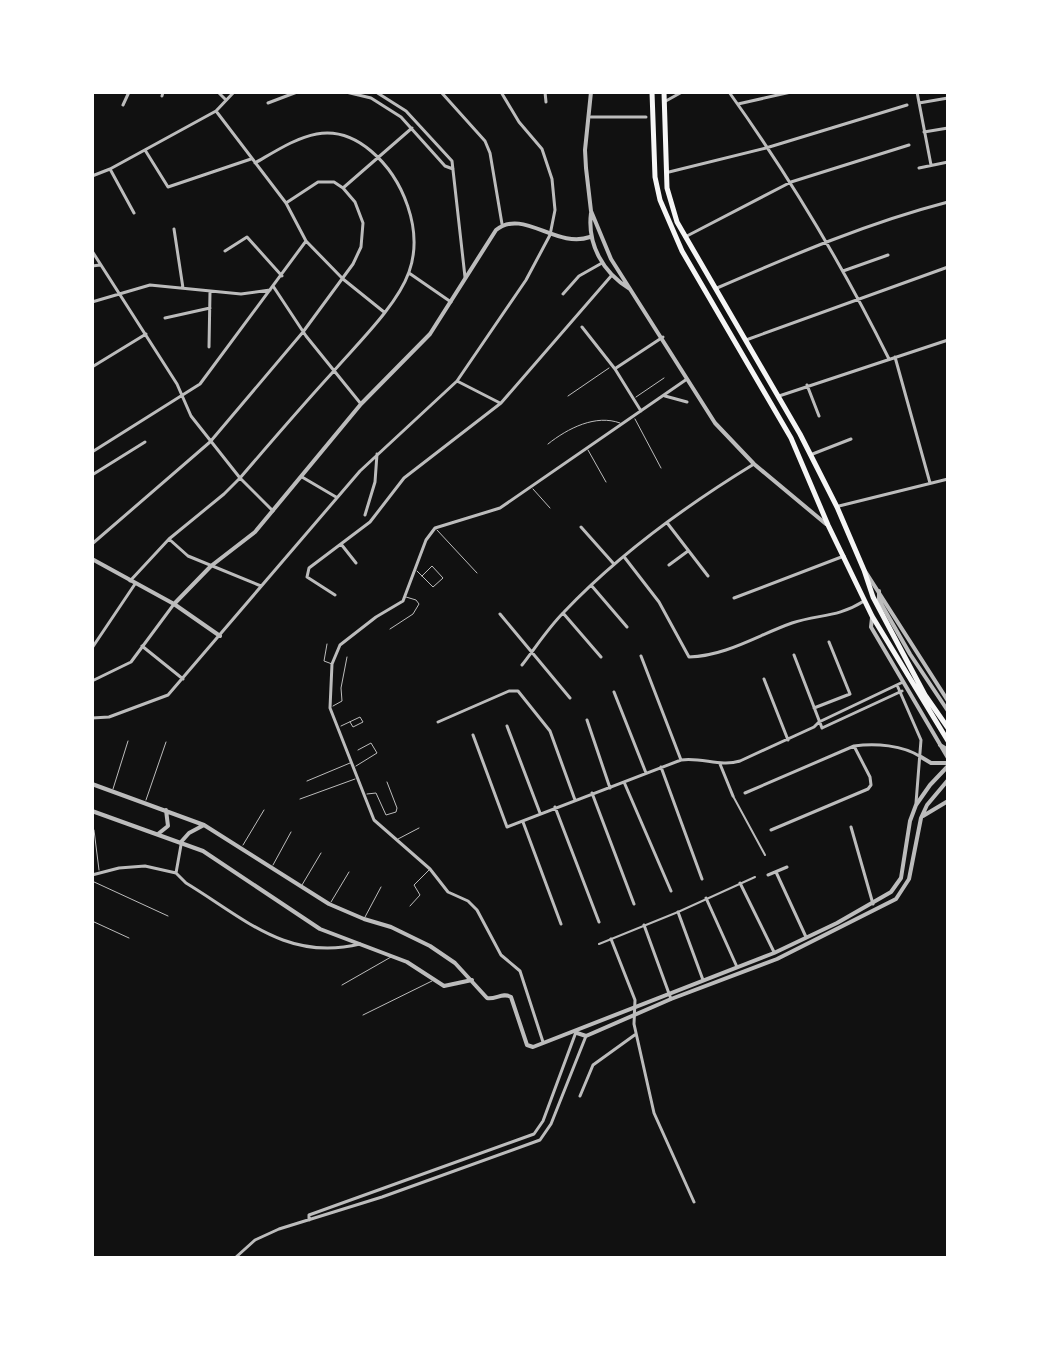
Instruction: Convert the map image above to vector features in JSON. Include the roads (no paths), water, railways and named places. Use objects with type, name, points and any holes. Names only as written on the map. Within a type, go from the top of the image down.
[{"type":"main road","points":[[652,92],[655,177],[672,229],[708,299],[791,438],[872,616],[948,741]]},
{"type":"main road","points":[[664,92],[665,173],[669,198],[685,237],[779,396],[837,507],[873,597],[925,695],[948,728]]},
{"type":"street","points":[[123,105],[129,92]]},
{"type":"street","points":[[218,92],[226,100]]},
{"type":"street","points":[[92,176],[216,111],[234,92]]},
{"type":"street","points":[[268,103],[297,92]]},
{"type":"street","points":[[346,92],[376,100],[401,117],[445,166],[453,169]]},
{"type":"street","points":[[376,92],[406,111],[452,161],[465,278]]},
{"type":"street","points":[[441,92],[485,141],[490,153],[502,224]]},
{"type":"street","points":[[93,718],[109,717],[168,695],[336,497],[377,454],[457,381],[526,280],[550,235],[555,210],[552,179],[547,160],[535,139],[519,122],[501,92]]},
{"type":"street","points":[[545,92],[546,102]]},
{"type":"street","points":[[591,92],[585,158],[591,211],[590,237],[602,263],[633,291]]},
{"type":"street","points":[[664,103],[682,92]]},
{"type":"street","points":[[729,92],[791,182],[860,299],[889,359]]},
{"type":"street","points":[[738,104],[791,92]]},
{"type":"street","points":[[917,92],[931,165]]},
{"type":"street","points":[[919,103],[948,98]]},
{"type":"street","points":[[665,173],[766,148],[907,105]]},
{"type":"street","points":[[216,111],[286,203],[306,241],[343,279],[384,312]]},
{"type":"street","points":[[591,117],[646,117]]},
{"type":"street","points":[[343,188],[412,128]]},
{"type":"street","points":[[924,132],[948,128]]},
{"type":"street","points":[[93,645],[133,583],[169,539],[240,478],[384,312],[409,273],[414,238],[405,199],[379,158],[354,138],[332,132],[321,133],[292,142],[255,163]]},
{"type":"street","points":[[685,237],[791,182],[909,145]]},
{"type":"street","points":[[145,150],[168,187],[251,159]]},
{"type":"street","points":[[919,168],[948,162]]},
{"type":"street","points":[[110,169],[134,213]]},
{"type":"street","points":[[92,544],[210,442],[303,332],[357,256],[364,234],[360,212],[343,188],[334,182],[318,182],[286,203]]},
{"type":"street","points":[[717,288],[824,241],[948,202]]},
{"type":"street","points":[[591,211],[611,259],[715,423],[754,464],[828,525]]},
{"type":"street","points":[[92,681],[131,662],[174,604],[211,566],[247,541],[361,404],[430,334],[490,237],[502,224],[518,222],[570,240],[590,237]]},
{"type":"street","points":[[174,229],[183,288]]},
{"type":"street","points":[[225,251],[247,237],[282,276]]},
{"type":"street","points":[[92,452],[200,384],[306,241]]},
{"type":"street","points":[[92,251],[177,384],[191,416],[240,478],[273,511]]},
{"type":"street","points":[[843,271],[888,255]]},
{"type":"street","points":[[563,294],[579,276],[602,263]]},
{"type":"street","points":[[92,266],[100,265]]},
{"type":"street","points":[[746,340],[948,267]]},
{"type":"street","points":[[409,273],[451,302]]},
{"type":"street","points":[[335,595],[310,579],[307,574],[309,568],[370,522],[404,478],[501,403],[612,275]]},
{"type":"street","points":[[92,302],[150,285],[241,294],[271,288]]},
{"type":"street","points":[[271,288],[361,404]]},
{"type":"street","points":[[209,347],[210,292]]},
{"type":"street","points":[[165,318],[210,308]]},
{"type":"street","points":[[582,327],[641,411]]},
{"type":"street","points":[[92,367],[146,334]]},
{"type":"street","points":[[613,368],[663,337]]},
{"type":"street","points":[[779,396],[948,340]]},
{"type":"street","points":[[895,357],[930,483]]},
{"type":"street","points":[[543,1044],[520,971],[501,955],[473,906],[453,896],[430,869],[374,820],[330,708],[332,664],[340,645],[376,617],[399,605],[406,596],[429,535],[435,528],[495,511],[588,450],[687,379]]},
{"type":"street","points":[[457,381],[501,403]]},
{"type":"street","points":[[807,385],[819,416]]},
{"type":"street","points":[[665,396],[687,402]]},
{"type":"street","points":[[810,455],[851,439]]},
{"type":"street","points":[[92,475],[145,442]]},
{"type":"street","points":[[365,515],[375,482],[377,454]]},
{"type":"street","points":[[522,665],[563,613],[614,565],[700,497],[754,464]]},
{"type":"street","points":[[300,476],[336,497]]},
{"type":"street","points":[[837,507],[948,479]]},
{"type":"street","points":[[668,524],[708,576]]},
{"type":"street","points":[[581,527],[614,565]]},
{"type":"street","points":[[169,539],[188,556],[261,587]]},
{"type":"street","points":[[341,544],[356,563]]},
{"type":"street","points":[[669,565],[688,551]]},
{"type":"street","points":[[734,598],[844,556]]},
{"type":"street","points":[[624,557],[659,602],[689,657],[705,656],[740,645],[794,622],[848,611],[864,601]]},
{"type":"street","points":[[92,559],[174,604],[220,636]]},
{"type":"street","points":[[864,570],[948,701]]},
{"type":"street","points":[[591,585],[627,627]]},
{"type":"street","points":[[879,589],[879,600],[948,711]]},
{"type":"street","points":[[563,613],[601,657]]},
{"type":"street","points":[[500,614],[570,698]]},
{"type":"street","points":[[872,616],[871,627],[900,683],[920,735],[916,805]]},
{"type":"street","points":[[814,708],[850,694],[829,642]]},
{"type":"street","points":[[142,646],[183,679]]},
{"type":"street","points":[[794,655],[822,728]]},
{"type":"street","points":[[641,656],[681,760]]},
{"type":"street","points":[[764,679],[788,740]]},
{"type":"street","points":[[473,735],[507,827],[681,760],[690,758],[720,764],[740,761],[900,683]]},
{"type":"street","points":[[814,727],[822,728],[903,690]]},
{"type":"street","points":[[903,690],[948,762]]},
{"type":"street","points":[[438,722],[509,691],[518,691],[550,731],[575,800]]},
{"type":"street","points":[[614,692],[646,773]]},
{"type":"street","points":[[587,720],[610,788]]},
{"type":"street","points":[[507,726],[540,813]]},
{"type":"street","points":[[935,740],[948,750]]},
{"type":"street","points":[[745,793],[854,746],[893,748],[912,752],[931,763],[948,762]]},
{"type":"street","points":[[771,830],[868,789],[870,777],[854,746]]},
{"type":"street","points":[[235,1258],[255,1240],[279,1229],[448,1174],[540,1140],[551,1124],[586,1036],[670,996],[774,953],[891,892],[901,878],[910,821],[916,805],[948,762]]},
{"type":"street","points":[[720,764],[733,796],[765,855]]},
{"type":"street","points":[[661,767],[702,879]]},
{"type":"street","points":[[670,996],[777,959],[896,899],[909,879],[921,818],[927,805],[948,780]]},
{"type":"street","points":[[624,782],[671,891]]},
{"type":"street","points":[[92,784],[204,825],[329,904],[391,927],[430,946],[472,980],[487,998],[509,995],[527,1045],[543,1044],[635,1012]]},
{"type":"street","points":[[592,793],[634,904]]},
{"type":"street","points":[[921,818],[948,801]]},
{"type":"street","points":[[555,807],[599,922]]},
{"type":"street","points":[[158,834],[168,826],[166,810]]},
{"type":"street","points":[[92,811],[203,851],[320,929],[393,956],[448,987],[472,980]]},
{"type":"street","points":[[522,821],[561,924]]},
{"type":"street","points":[[176,873],[181,842],[189,833],[204,825]]},
{"type":"street","points":[[851,827],[873,904]]},
{"type":"street","points":[[92,875],[138,866],[176,873],[186,883],[281,941],[317,950],[360,944]]},
{"type":"street","points":[[768,875],[787,867]]},
{"type":"street","points":[[776,872],[806,937]]},
{"type":"street","points":[[599,944],[755,877]]},
{"type":"street","points":[[740,883],[774,953]]},
{"type":"street","points":[[706,898],[737,967]]},
{"type":"street","points":[[678,912],[704,981]]},
{"type":"street","points":[[644,925],[670,996]]},
{"type":"street","points":[[611,939],[635,1000],[636,1034],[654,1113],[694,1202]]},
{"type":"street","points":[[576,1032],[586,1036]]},
{"type":"street","points":[[310,1220],[309,1215],[538,1131],[576,1032]]},
{"type":"street","points":[[580,1096],[593,1065],[636,1034]]},
{"type":"street","points":[[445,1167],[448,1174]]},
{"type":"lane","points":[[568,396],[613,368]]},
{"type":"lane","points":[[634,399],[664,378]]},
{"type":"lane","points":[[634,417],[661,468]]},
{"type":"lane","points":[[548,444],[565,430],[606,418],[623,424]]},
{"type":"lane","points":[[588,450],[606,482]]},
{"type":"lane","points":[[531,487],[550,508]]},
{"type":"lane","points":[[435,528],[477,573]]},
{"type":"lane","points":[[415,569],[422,576],[433,587],[443,578],[432,566],[422,576]]},
{"type":"lane","points":[[390,629],[413,614],[419,604],[406,596]]},
{"type":"lane","points":[[327,644],[324,661],[332,664]]},
{"type":"lane","points":[[330,708],[342,701],[341,688],[347,657]]},
{"type":"lane","points":[[339,727],[350,722]]},
{"type":"lane","points":[[112,791],[128,741]]},
{"type":"lane","points":[[145,803],[166,742]]},
{"type":"lane","points":[[307,781],[377,753],[371,743],[358,750]]},
{"type":"lane","points":[[300,799],[358,778]]},
{"type":"lane","points":[[364,795],[376,793],[386,815],[396,812],[387,782]]},
{"type":"lane","points":[[241,847],[264,810]]},
{"type":"lane","points":[[396,840],[419,828]]},
{"type":"lane","points":[[94,830],[99,873]]},
{"type":"lane","points":[[272,867],[291,832]]},
{"type":"lane","points":[[301,887],[321,853]]},
{"type":"lane","points":[[410,906],[420,895],[414,885],[430,869]]},
{"type":"lane","points":[[329,904],[349,872]]},
{"type":"lane","points":[[92,881],[168,916]]},
{"type":"lane","points":[[364,919],[381,887]]},
{"type":"lane","points":[[92,921],[129,938]]},
{"type":"lane","points":[[342,985],[393,956]]},
{"type":"lane","points":[[363,1015],[434,980]]}]
